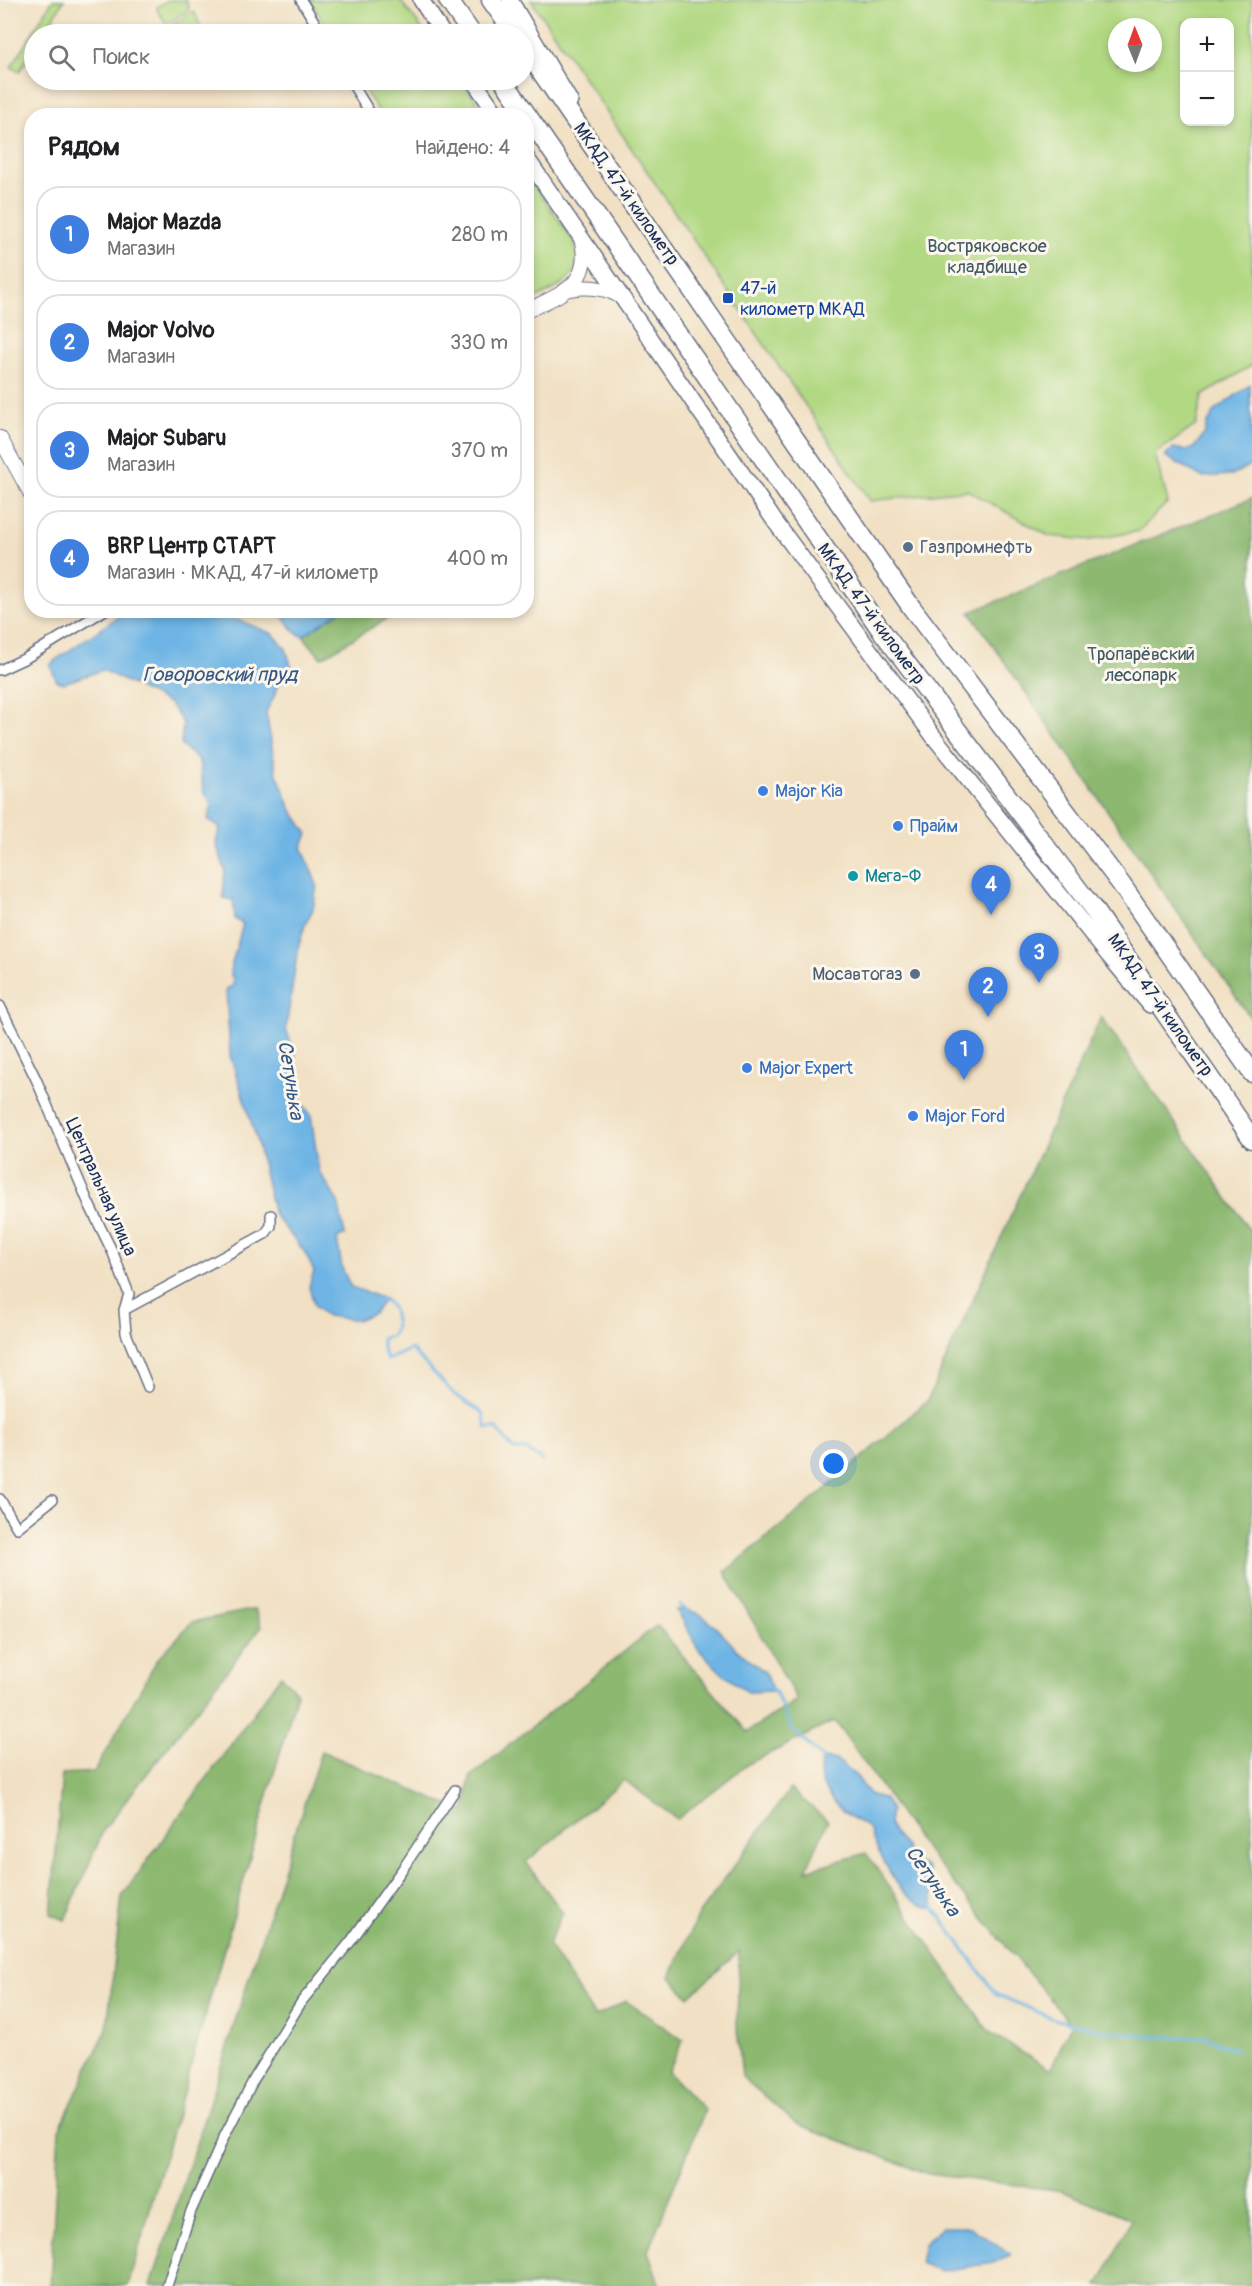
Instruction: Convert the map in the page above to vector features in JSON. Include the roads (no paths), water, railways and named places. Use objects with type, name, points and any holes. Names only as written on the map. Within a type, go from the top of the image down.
[{"type":"highway","points":[[448,0],[465,24]]},
{"type":"highway","points":[[491,0],[508,24]]},
{"type":"highway","name":"МКАД, 47-й километр","points":[[534,61],[912,608],[1121,884],[1252,1073]]},
{"type":"highway","name":"МКАД, 47-й километр","points":[[510,90],[522,108]]},
{"type":"highway","name":"МКАД, 47-й километр","points":[[534,125],[881,630],[1091,906],[1252,1139]]},
{"type":"main road","points":[[421,0],[437,24]]},
{"type":"main road","points":[[510,0],[525,24]]},
{"type":"main road","points":[[534,39],[602,159]]},
{"type":"main road","points":[[480,90],[492,108]]},
{"type":"main road","points":[[534,168],[776,523],[946,755],[1109,956],[1196,1058]]},
{"type":"street","points":[[302,0],[316,24]]},
{"type":"street","points":[[356,90],[367,108]]},
{"type":"street","points":[[534,307],[569,289],[579,280],[585,257],[581,236]]},
{"type":"street","points":[[569,289],[582,287],[606,290],[625,300]]},
{"type":"street","points":[[0,438],[24,482]]},
{"type":"street","points":[[0,670],[26,658],[92,618]]},
{"type":"street","name":"Центральная улица","points":[[0,1006],[36,1079],[129,1294],[124,1310],[126,1333],[148,1386]]},
{"type":"street","points":[[124,1310],[265,1234],[271,1226],[271,1215]]},
{"type":"street","points":[[0,1499],[17,1528],[52,1500]]},
{"type":"street","points":[[167,2286],[191,2211],[254,2079],[302,2001],[351,1941],[455,1790]]},
{"type":"water","points":[[1250,385],[1252,465],[1232,475],[1202,477],[1165,456],[1174,448],[1193,449],[1205,433],[1207,424],[1217,409]]},
{"type":"water","name":"Говоровский пруд","points":[[116,618],[233,618],[273,634],[286,649],[292,669],[286,679],[277,686],[266,712],[276,771],[291,809],[308,834],[302,847],[317,885],[313,909],[298,948],[286,1029],[295,1054],[295,1086],[299,1099],[311,1115],[319,1171],[338,1202],[345,1235],[337,1239],[342,1268],[351,1287],[385,1299],[374,1313],[357,1320],[327,1316],[315,1307],[309,1287],[314,1271],[304,1251],[274,1215],[256,1137],[230,1055],[226,989],[233,986],[230,971],[243,924],[235,919],[233,900],[223,898],[225,870],[216,843],[220,827],[208,820],[212,803],[204,794],[199,761],[181,745],[183,723],[170,704],[103,670],[64,683],[57,681],[50,666]]},
{"type":"water","points":[[284,618],[330,618],[303,636],[297,634]]},
{"type":"water","points":[[685,1609],[700,1614],[718,1629],[737,1650],[765,1672],[773,1691],[748,1692],[724,1675],[699,1650],[677,1610]]},
{"type":"water","points":[[823,1758],[837,1760],[857,1777],[869,1794],[885,1799],[891,1810],[889,1825],[907,1848],[911,1862],[928,1869],[934,1908],[912,1900],[903,1891],[889,1870],[870,1830],[836,1805],[822,1783],[820,1775]]},
{"type":"water","points":[[942,2227],[970,2227],[1011,2255],[993,2263],[940,2271],[920,2263],[924,2244]]},
{"type":"waterway","name":"Сетунька","points":[[382,1298],[393,1309],[396,1327],[391,1336],[382,1338],[382,1348],[387,1360],[411,1349],[455,1395],[483,1413],[486,1428],[496,1428],[514,1450],[526,1450],[543,1461]]},
{"type":"waterway","name":"Сетунька","points":[[680,1605],[687,1610]]},
{"type":"waterway","name":"Сетунька","points":[[770,1688],[776,1693],[791,1728],[824,1760]]},
{"type":"waterway","name":"Сетунька","points":[[932,1905],[996,1994],[1054,2019],[1106,2031],[1161,2037],[1205,2037],[1236,2050]]},
{"type":"place","name":"47-й километр МКАД","points":[[728,298]]},
{"type":"place","name":"Газпромнефть","points":[[908,547]]},
{"type":"place","name":"Major Kia","points":[[763,791]]},
{"type":"place","name":"Прайм","points":[[898,826]]},
{"type":"place","name":"Мега-Ф","points":[[853,876]]},
{"type":"place","name":"BRP Центр СТАРТ","points":[[991,915]]},
{"type":"place","name":"Мосавтогаз","points":[[915,974]]},
{"type":"place","name":"Major Subaru","points":[[1039,983]]},
{"type":"place","name":"Major Volvo","points":[[988,1017]]},
{"type":"place","name":"Major Expert","points":[[747,1068]]},
{"type":"place","name":"Major Mazda","points":[[964,1080]]},
{"type":"place","name":"Major Ford","points":[[913,1116]]},
{"type":"park label","name":"Востряковское кладбище","points":[[987,256]]},
{"type":"park label","name":"Тропарёвский лесопарк","points":[[1141,664]]}]
